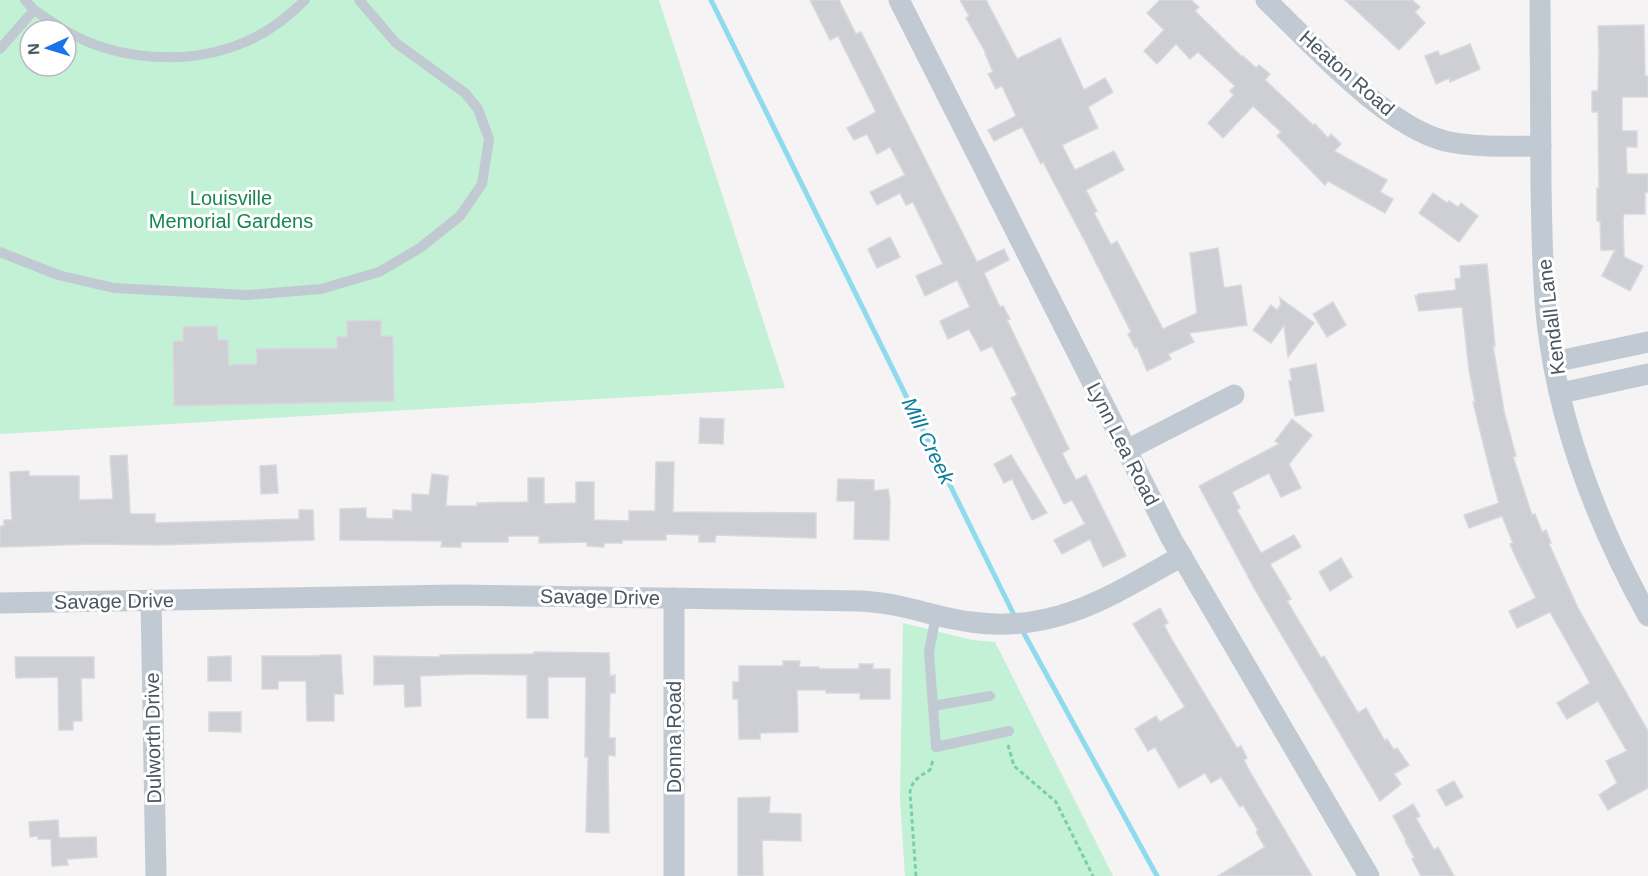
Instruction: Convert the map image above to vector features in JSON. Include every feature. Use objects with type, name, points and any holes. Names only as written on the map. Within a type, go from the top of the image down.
[{"type":"street","name":"Lynn Lea Road","points":[[899,0],[1126,450],[1182,556],[1369,876]]},
{"type":"street","name":"Heaton Road","points":[[1266,0],[1361,90],[1408,126],[1447,141],[1480,146],[1541,146]]},
{"type":"street","name":"Kendall Lane","points":[[1540,0],[1545,301],[1554,362],[1566,420],[1588,492],[1605,533],[1648,616]]},
{"type":"street","points":[[1554,362],[1648,342]]},
{"type":"street","points":[[1561,393],[1648,374]]},
{"type":"street","points":[[1126,450],[1234,395]]},
{"type":"street","name":"Savage Drive","points":[[0,603],[455,595],[674,598],[892,604],[971,622],[1038,623],[1069,614],[1102,600],[1182,556]]},
{"type":"street","name":"Donna Road","points":[[674,598],[674,876]]},
{"type":"street","name":"Dulworth Drive","points":[[151,600],[156,876]]},
{"type":"lane","points":[[25,0],[46,18]]},
{"type":"lane","points":[[78,37],[105,49],[136,55],[168,57],[209,53],[245,42],[289,16],[305,0]]},
{"type":"lane","points":[[0,252],[58,275],[114,288],[247,295],[321,289],[379,272],[420,248],[460,216],[482,184],[489,139],[478,109],[465,93],[396,43],[359,0]]},
{"type":"lane","points":[[0,49],[34,10]]},
{"type":"lane","points":[[936,615],[929,652],[936,747],[1007,732]]},
{"type":"lane","points":[[933,706],[990,696]]},
{"type":"path","points":[[1007,732],[1014,766],[1056,802],[1093,876]]},
{"type":"path","points":[[916,876],[909,792],[917,778],[930,771],[936,747]]},
{"type":"green space","name":"Louisville Memorial Gardens","points":[[0,0],[659,0],[785,388],[0,434]]},
{"type":"green space","points":[[903,623],[972,640],[995,642],[1113,876],[905,876],[900,800]]},
{"type":"building","points":[[810,0],[839,0],[856,34],[861,32],[977,262],[1004,249],[1009,260],[984,273],[1000,307],[1003,306],[1010,319],[1007,320],[1069,449],[1062,453],[1076,480],[1086,475],[1126,556],[1103,567],[1090,539],[1062,554],[1054,540],[1085,524],[1072,500],[1064,504],[1011,398],[1017,395],[992,346],[981,351],[969,329],[948,339],[940,321],[970,307],[957,280],[925,296],[916,276],[943,264],[913,202],[906,205],[900,193],[877,205],[870,192],[905,175],[890,147],[877,154],[867,134],[854,140],[847,128],[876,112],[838,36],[830,40]]},
{"type":"building","points":[[960,0],[986,0],[1017,59],[1060,38],[1084,90],[1105,78],[1113,92],[1088,107],[1098,128],[1062,145],[1075,170],[1114,151],[1124,170],[1086,190],[1097,211],[1094,213],[1111,245],[1117,241],[1163,329],[1197,313],[1190,253],[1218,248],[1224,288],[1241,285],[1247,325],[1189,333],[1194,342],[1168,354],[1171,359],[1147,371],[1137,347],[1135,348],[1128,334],[1131,332],[1088,247],[1022,127],[994,141],[988,130],[1016,116],[1003,88],[1001,86],[996,89],[988,74],[993,72],[986,53],[966,18],[969,16]]},
{"type":"building","points":[[1160,0],[1191,0],[1199,7],[1195,11],[1242,57],[1256,68],[1259,65],[1270,74],[1265,80],[1328,138],[1331,134],[1341,144],[1334,151],[1387,180],[1380,192],[1393,199],[1385,213],[1328,181],[1325,185],[1277,136],[1281,132],[1253,106],[1223,138],[1208,123],[1234,95],[1230,91],[1235,86],[1198,52],[1190,59],[1176,44],[1157,64],[1144,51],[1164,30],[1147,13]]},
{"type":"building","points":[[1345,0],[1412,0],[1420,7],[1415,12],[1425,23],[1399,50]]},
{"type":"building","points":[[1644,25],[1645,76],[1648,76],[1648,97],[1622,97],[1622,131],[1637,131],[1637,147],[1626,147],[1627,174],[1648,174],[1645,214],[1624,214],[1624,257],[1643,266],[1630,291],[1602,276],[1615,250],[1601,250],[1600,221],[1597,221],[1598,112],[1592,112],[1592,91],[1598,91],[1598,26]]},
{"type":"building","points":[[1470,44],[1480,69],[1450,82],[1449,78],[1436,84],[1425,56],[1438,51],[1440,56]]},
{"type":"building","points":[[1433,193],[1447,203],[1449,201],[1458,207],[1461,203],[1478,216],[1459,242],[1419,213]]},
{"type":"building","points":[[890,237],[900,257],[877,268],[868,249]]},
{"type":"building","points":[[1487,264],[1495,346],[1493,346],[1504,411],[1516,456],[1513,457],[1532,515],[1535,514],[1542,532],[1546,530],[1551,543],[1549,544],[1578,608],[1648,731],[1648,788],[1608,810],[1599,795],[1617,783],[1606,761],[1627,751],[1598,701],[1567,719],[1557,703],[1590,683],[1550,612],[1517,628],[1509,611],[1536,598],[1510,544],[1513,543],[1502,516],[1469,528],[1464,515],[1499,503],[1473,402],[1475,402],[1462,307],[1419,311],[1415,296],[1456,290],[1455,279],[1461,278],[1460,266]]},
{"type":"building","points":[[1280,298],[1314,323],[1288,357],[1284,325],[1271,343],[1253,330],[1271,305],[1277,310],[1281,304]]},
{"type":"building","points":[[1333,302],[1346,325],[1327,337],[1313,314]]},
{"type":"building","points":[[381,320],[381,336],[393,336],[394,401],[174,406],[173,341],[183,341],[183,327],[217,326],[218,340],[228,340],[229,365],[257,364],[256,349],[337,348],[337,337],[347,337],[347,321]]},
{"type":"building","points":[[1316,364],[1324,411],[1295,416],[1289,381],[1292,381],[1290,369]]},
{"type":"building","points":[[700,418],[724,419],[723,444],[699,443]]},
{"type":"building","points":[[1292,419],[1312,435],[1289,464],[1301,488],[1281,497],[1269,473],[1232,492],[1240,508],[1237,510],[1261,553],[1294,535],[1301,547],[1270,564],[1291,599],[1287,601],[1321,658],[1324,656],[1358,713],[1366,708],[1385,741],[1387,739],[1394,750],[1397,748],[1409,765],[1394,774],[1401,784],[1380,801],[1258,595],[1199,486],[1279,444],[1275,441]]},
{"type":"building","points":[[127,455],[130,514],[155,514],[155,523],[299,519],[299,510],[313,510],[314,540],[0,547],[0,526],[4,526],[4,520],[12,520],[10,472],[29,471],[29,476],[79,476],[79,500],[113,499],[110,456]]},
{"type":"building","points":[[1011,455],[1047,513],[1032,520],[1012,479],[1004,483],[994,464]]},
{"type":"building","points":[[656,462],[674,462],[673,512],[816,513],[816,538],[716,535],[715,542],[699,542],[699,535],[666,534],[666,540],[622,540],[622,543],[604,543],[604,547],[587,546],[587,542],[539,543],[539,536],[508,536],[508,542],[461,542],[461,547],[441,547],[442,541],[340,540],[340,509],[366,508],[366,518],[393,519],[393,510],[412,511],[412,494],[429,495],[432,474],[448,476],[446,506],[528,502],[528,478],[544,478],[544,504],[576,503],[576,482],[594,482],[594,520],[629,521],[629,511],[655,511]]},
{"type":"building","points":[[276,465],[278,493],[261,494],[260,466]]},
{"type":"building","points":[[838,479],[874,480],[874,491],[888,489],[889,540],[854,539],[855,501],[837,501]]},
{"type":"building","points":[[1341,558],[1352,577],[1330,591],[1319,572]]},
{"type":"building","points":[[1160,608],[1168,623],[1164,625],[1175,645],[1237,748],[1241,746],[1250,772],[1312,876],[1218,876],[1265,847],[1243,805],[1240,807],[1221,777],[1211,783],[1205,773],[1179,788],[1155,747],[1148,751],[1135,729],[1156,716],[1160,722],[1185,707],[1133,624]]},
{"type":"building","points":[[534,652],[609,653],[610,676],[615,675],[615,693],[610,693],[609,738],[615,738],[615,756],[609,755],[608,758],[609,833],[586,832],[588,757],[585,757],[586,677],[548,677],[548,718],[527,718],[527,675],[420,676],[421,706],[405,707],[404,684],[374,685],[374,656],[440,657],[440,655],[534,654]]},
{"type":"building","points":[[341,655],[343,694],[334,694],[334,721],[307,721],[306,681],[278,681],[278,689],[262,689],[262,656]]},
{"type":"building","points":[[231,656],[231,681],[208,681],[208,657]]},
{"type":"building","points":[[15,657],[94,657],[94,678],[81,678],[82,721],[73,721],[73,730],[59,730],[58,677],[16,678]]},
{"type":"building","points":[[783,661],[800,661],[799,667],[819,667],[819,669],[859,669],[859,664],[873,664],[873,669],[890,669],[890,699],[860,699],[860,693],[797,690],[798,732],[760,733],[760,739],[739,739],[738,699],[733,699],[733,682],[739,682],[739,666],[783,666]]},
{"type":"building","points":[[209,712],[241,712],[241,732],[209,731]]},
{"type":"building","points":[[1454,781],[1463,797],[1446,806],[1437,790]]},
{"type":"building","points":[[770,797],[769,813],[801,814],[801,841],[762,840],[763,876],[738,876],[738,798]]},
{"type":"building","points":[[1413,804],[1420,816],[1416,818],[1434,850],[1438,847],[1454,876],[1421,876],[1412,859],[1415,858],[1393,816]]},
{"type":"building","points":[[58,820],[59,838],[96,837],[97,857],[67,859],[68,865],[52,866],[51,839],[30,837],[29,822]]},
{"type":"waterway","name":"Mill Creek","points":[[711,0],[1015,617]]},
{"type":"waterway","name":"Mill Creek","points":[[1021,628],[1157,876]]}]
